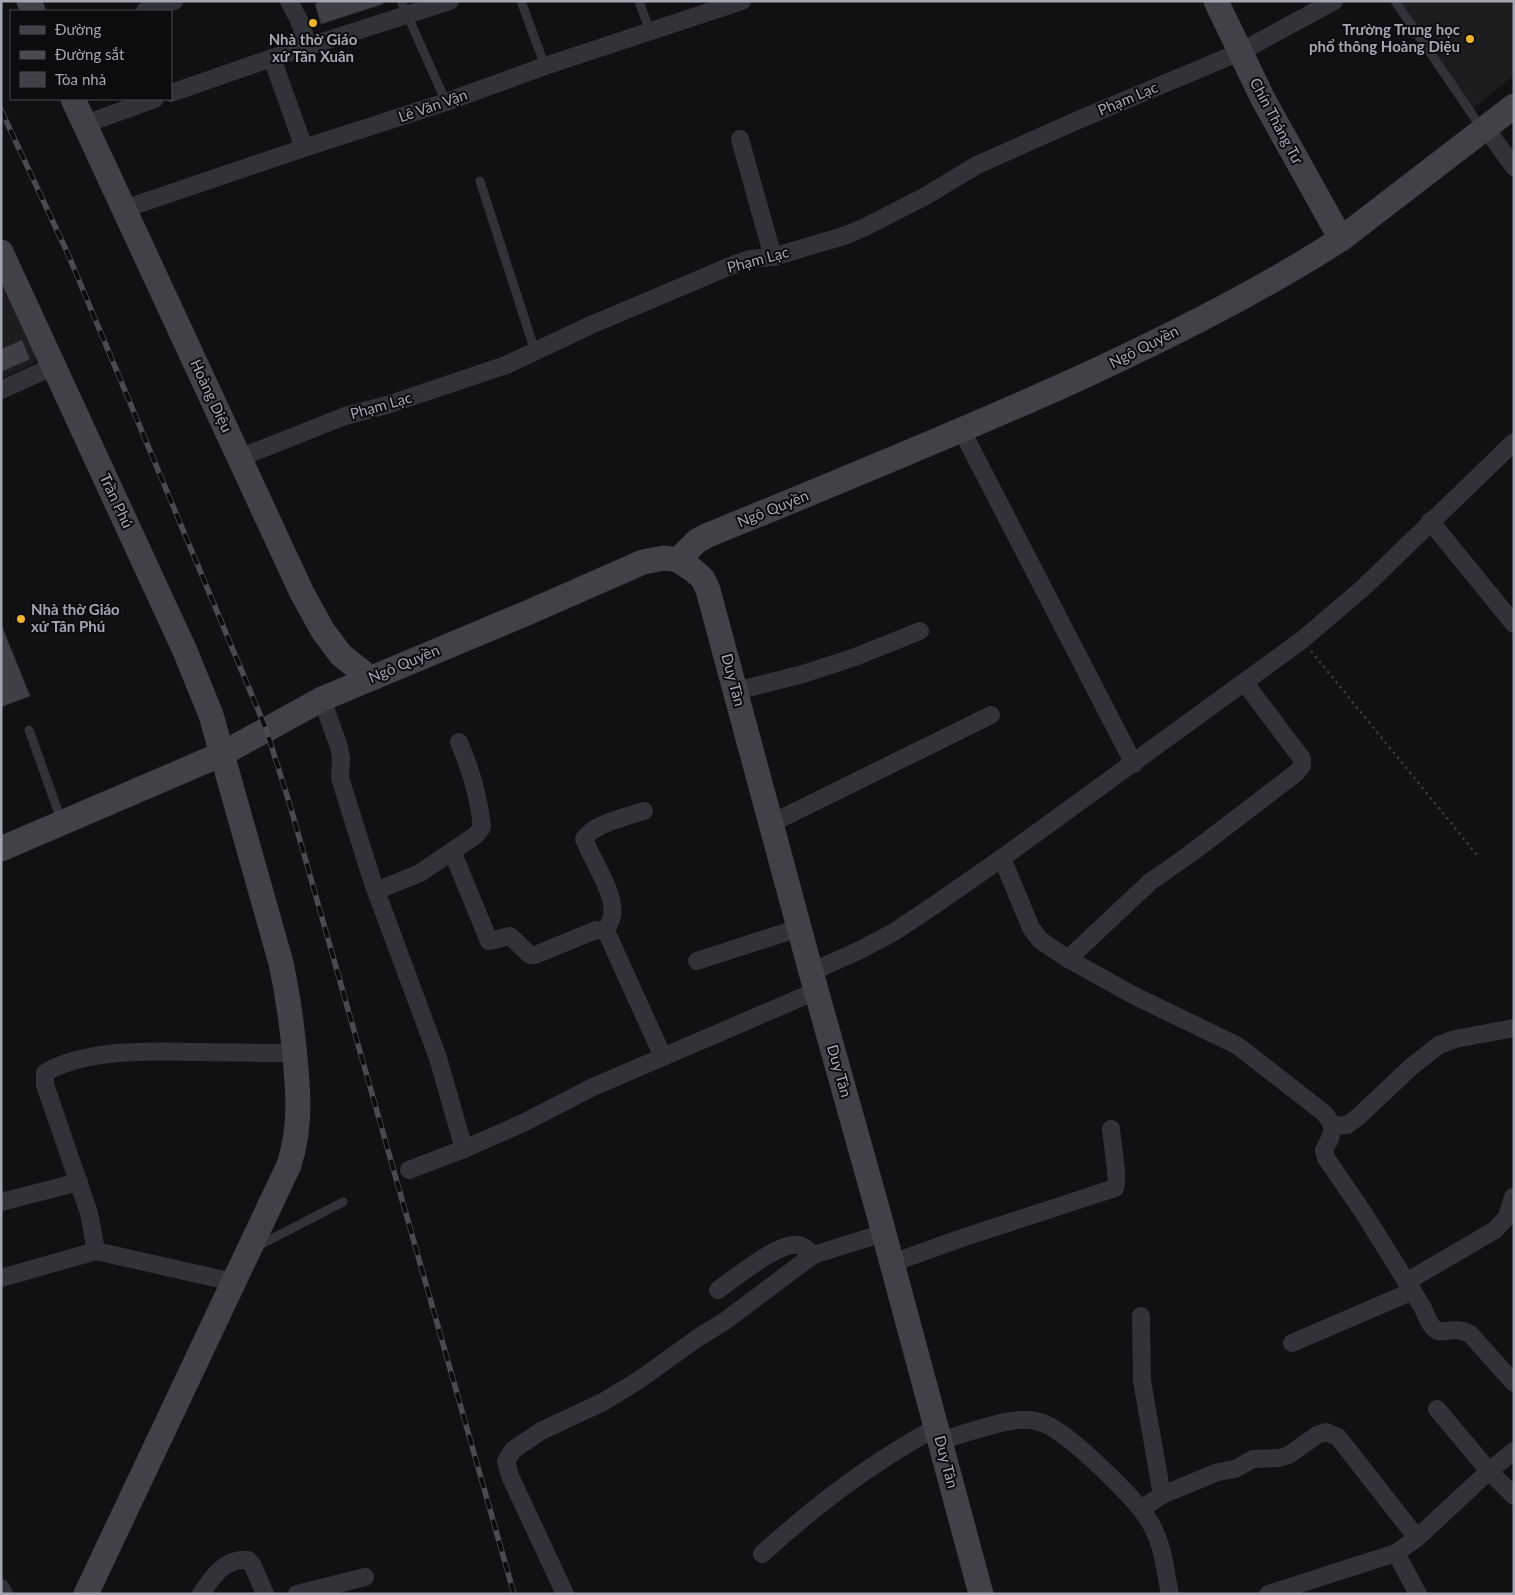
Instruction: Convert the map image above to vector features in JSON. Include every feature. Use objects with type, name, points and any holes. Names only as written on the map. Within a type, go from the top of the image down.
[{"type":"street","points":[[148,10],[174,1]]},
{"type":"street","points":[[289,1],[309,47]]},
{"type":"street","points":[[172,93],[309,47],[404,8],[450,1]]},
{"type":"street","name":"Lê Văn Vận","points":[[124,209],[742,1]]},
{"type":"street","name":"Chín Tháng Tư","points":[[1216,1],[1263,100],[1341,239]]},
{"type":"street","name":"Phạm Lạc","points":[[239,458],[344,416],[486,373],[590,324],[735,264],[750,259],[773,257],[847,235],[924,197],[985,162],[1085,117],[1240,52],[1334,1]]},
{"type":"street","points":[[272,58],[304,148]]},
{"type":"street","name":"Hoàng Diệu","points":[[74,100],[302,593],[323,631],[341,655],[370,678]]},
{"type":"street","points":[[85,124],[152,100]]},
{"type":"street","name":"Ngô Quyền","points":[[1,849],[222,754],[322,699],[370,678],[527,613],[643,562],[664,558],[678,560],[706,536],[962,431],[1128,356],[1222,308],[1341,239],[1514,106]]},
{"type":"street","points":[[1484,128],[1514,167]]},
{"type":"street","points":[[740,139],[773,257]]},
{"type":"street","name":"Trần Phú","points":[[1,252],[185,650],[211,715],[281,963],[289,1000],[298,1101],[296,1133],[289,1164],[86,1594]]},
{"type":"street","points":[[1,390],[54,366]]},
{"type":"street","points":[[962,431],[1134,764]]},
{"type":"street","points":[[409,1170],[523,1124],[593,1087],[737,1024],[814,981],[860,950],[894,932],[1134,764],[1302,640],[1363,588],[1430,521],[1512,448]]},
{"type":"street","points":[[1430,521],[1514,624]]},
{"type":"street","name":"Duy Tân","points":[[678,560],[698,574],[703,579],[708,590],[981,1594]]},
{"type":"street","points":[[736,691],[803,674],[855,657],[920,631]]},
{"type":"street","points":[[1068,959],[1150,882],[1190,854],[1296,773],[1302,766],[1302,759],[1245,683]]},
{"type":"street","points":[[322,699],[339,748],[341,758],[340,778],[376,891],[438,1058],[464,1149]]},
{"type":"street","points":[[772,822],[991,715]]},
{"type":"street","points":[[376,891],[420,873],[476,834],[482,826],[480,806],[469,764],[460,742]]},
{"type":"street","points":[[644,811],[596,828],[588,832],[584,839],[605,881],[610,900],[613,914],[606,931],[663,1057]]},
{"type":"street","points":[[452,851],[489,941],[510,936],[530,955],[535,955],[596,930],[606,931]]},
{"type":"street","points":[[1002,858],[1031,928],[1040,940],[1068,959],[1133,995],[1238,1046],[1324,1113],[1331,1121],[1333,1134],[1324,1150],[1326,1158],[1424,1308],[1433,1329],[1441,1332],[1463,1330],[1470,1334],[1514,1383]]},
{"type":"street","points":[[697,961],[799,928]]},
{"type":"street","points":[[1332,1126],[1347,1125],[1358,1117],[1411,1067],[1439,1045],[1455,1039],[1514,1028]]},
{"type":"street","points":[[96,1251],[89,1213],[45,1085],[45,1073],[54,1067],[126,1051],[294,1053]]},
{"type":"street","points":[[892,1263],[1115,1188],[1117,1179],[1111,1129]]},
{"type":"street","points":[[1,1202],[79,1182]]},
{"type":"street","points":[[1292,1343],[1409,1286],[1495,1230],[1507,1217],[1513,1196]]},
{"type":"street","points":[[565,1594],[510,1476],[506,1461],[508,1456],[541,1432],[602,1402],[639,1380],[699,1337],[725,1321],[813,1255],[884,1233]]},
{"type":"street","points":[[718,1290],[776,1250],[788,1245],[799,1244],[808,1249],[813,1255]]},
{"type":"street","points":[[1,1278],[96,1251],[234,1282]]},
{"type":"street","points":[[1141,1316],[1142,1381],[1162,1495]]},
{"type":"street","points":[[1437,1409],[1489,1471],[1514,1496]]},
{"type":"street","points":[[762,1554],[823,1500],[878,1461],[938,1434],[1020,1419],[1044,1424],[1072,1442],[1098,1465],[1141,1509],[1151,1523],[1161,1545],[1170,1594]]},
{"type":"street","points":[[1141,1509],[1162,1495],[1218,1472],[1235,1468],[1253,1459],[1279,1458],[1288,1455],[1318,1435],[1326,1432],[1338,1437],[1417,1538]]},
{"type":"street","points":[[1268,1594],[1396,1553],[1417,1538],[1489,1471],[1514,1451]]},
{"type":"street","points":[[1396,1553],[1418,1594]]},
{"type":"street","points":[[201,1594],[214,1574],[226,1565],[240,1559],[248,1560],[253,1566],[265,1594]]},
{"type":"street","points":[[297,1594],[365,1577]]},
{"type":"street","points":[[1,1588],[4,1594]]},
{"type":"lane","points":[[521,1],[545,66]]},
{"type":"lane","points":[[639,1],[650,32]]},
{"type":"lane","points":[[1395,1],[1484,128]]},
{"type":"lane","points":[[404,8],[446,102]]},
{"type":"lane","points":[[480,181],[535,351]]},
{"type":"lane","points":[[30,730],[62,824]]},
{"type":"lane","points":[[247,1252],[343,1202]]},
{"type":"path","points":[[1302,640],[1476,855]]},
{"type":"shaded area","name":"Trường Trung học phổ thông Hoàng Diệu","points":[[1401,1],[1514,1],[1514,76],[1472,109]]},
{"type":"shaded area","points":[[1,281],[36,357],[34,363],[1,379]]},
{"type":"building","points":[[324,1],[383,1],[383,4],[321,24],[315,4]]},
{"type":"building","points":[[22,340],[30,359],[1,372],[1,349]]},
{"type":"building","points":[[1,624],[30,696],[1,707]]},
{"type":"railway","points":[[1,110],[68,254],[266,729],[290,805],[514,1594]]},
{"type":"place","name":"Nhà thờ Giáo xứ Tân Xuân","points":[[313,23]]},
{"type":"place","name":"Trường Trung học phổ thông Hoàng Diệu","points":[[1470,39]]},
{"type":"place","name":"Nhà thờ Giáo xứ Tân Phú","points":[[21,619]]}]
